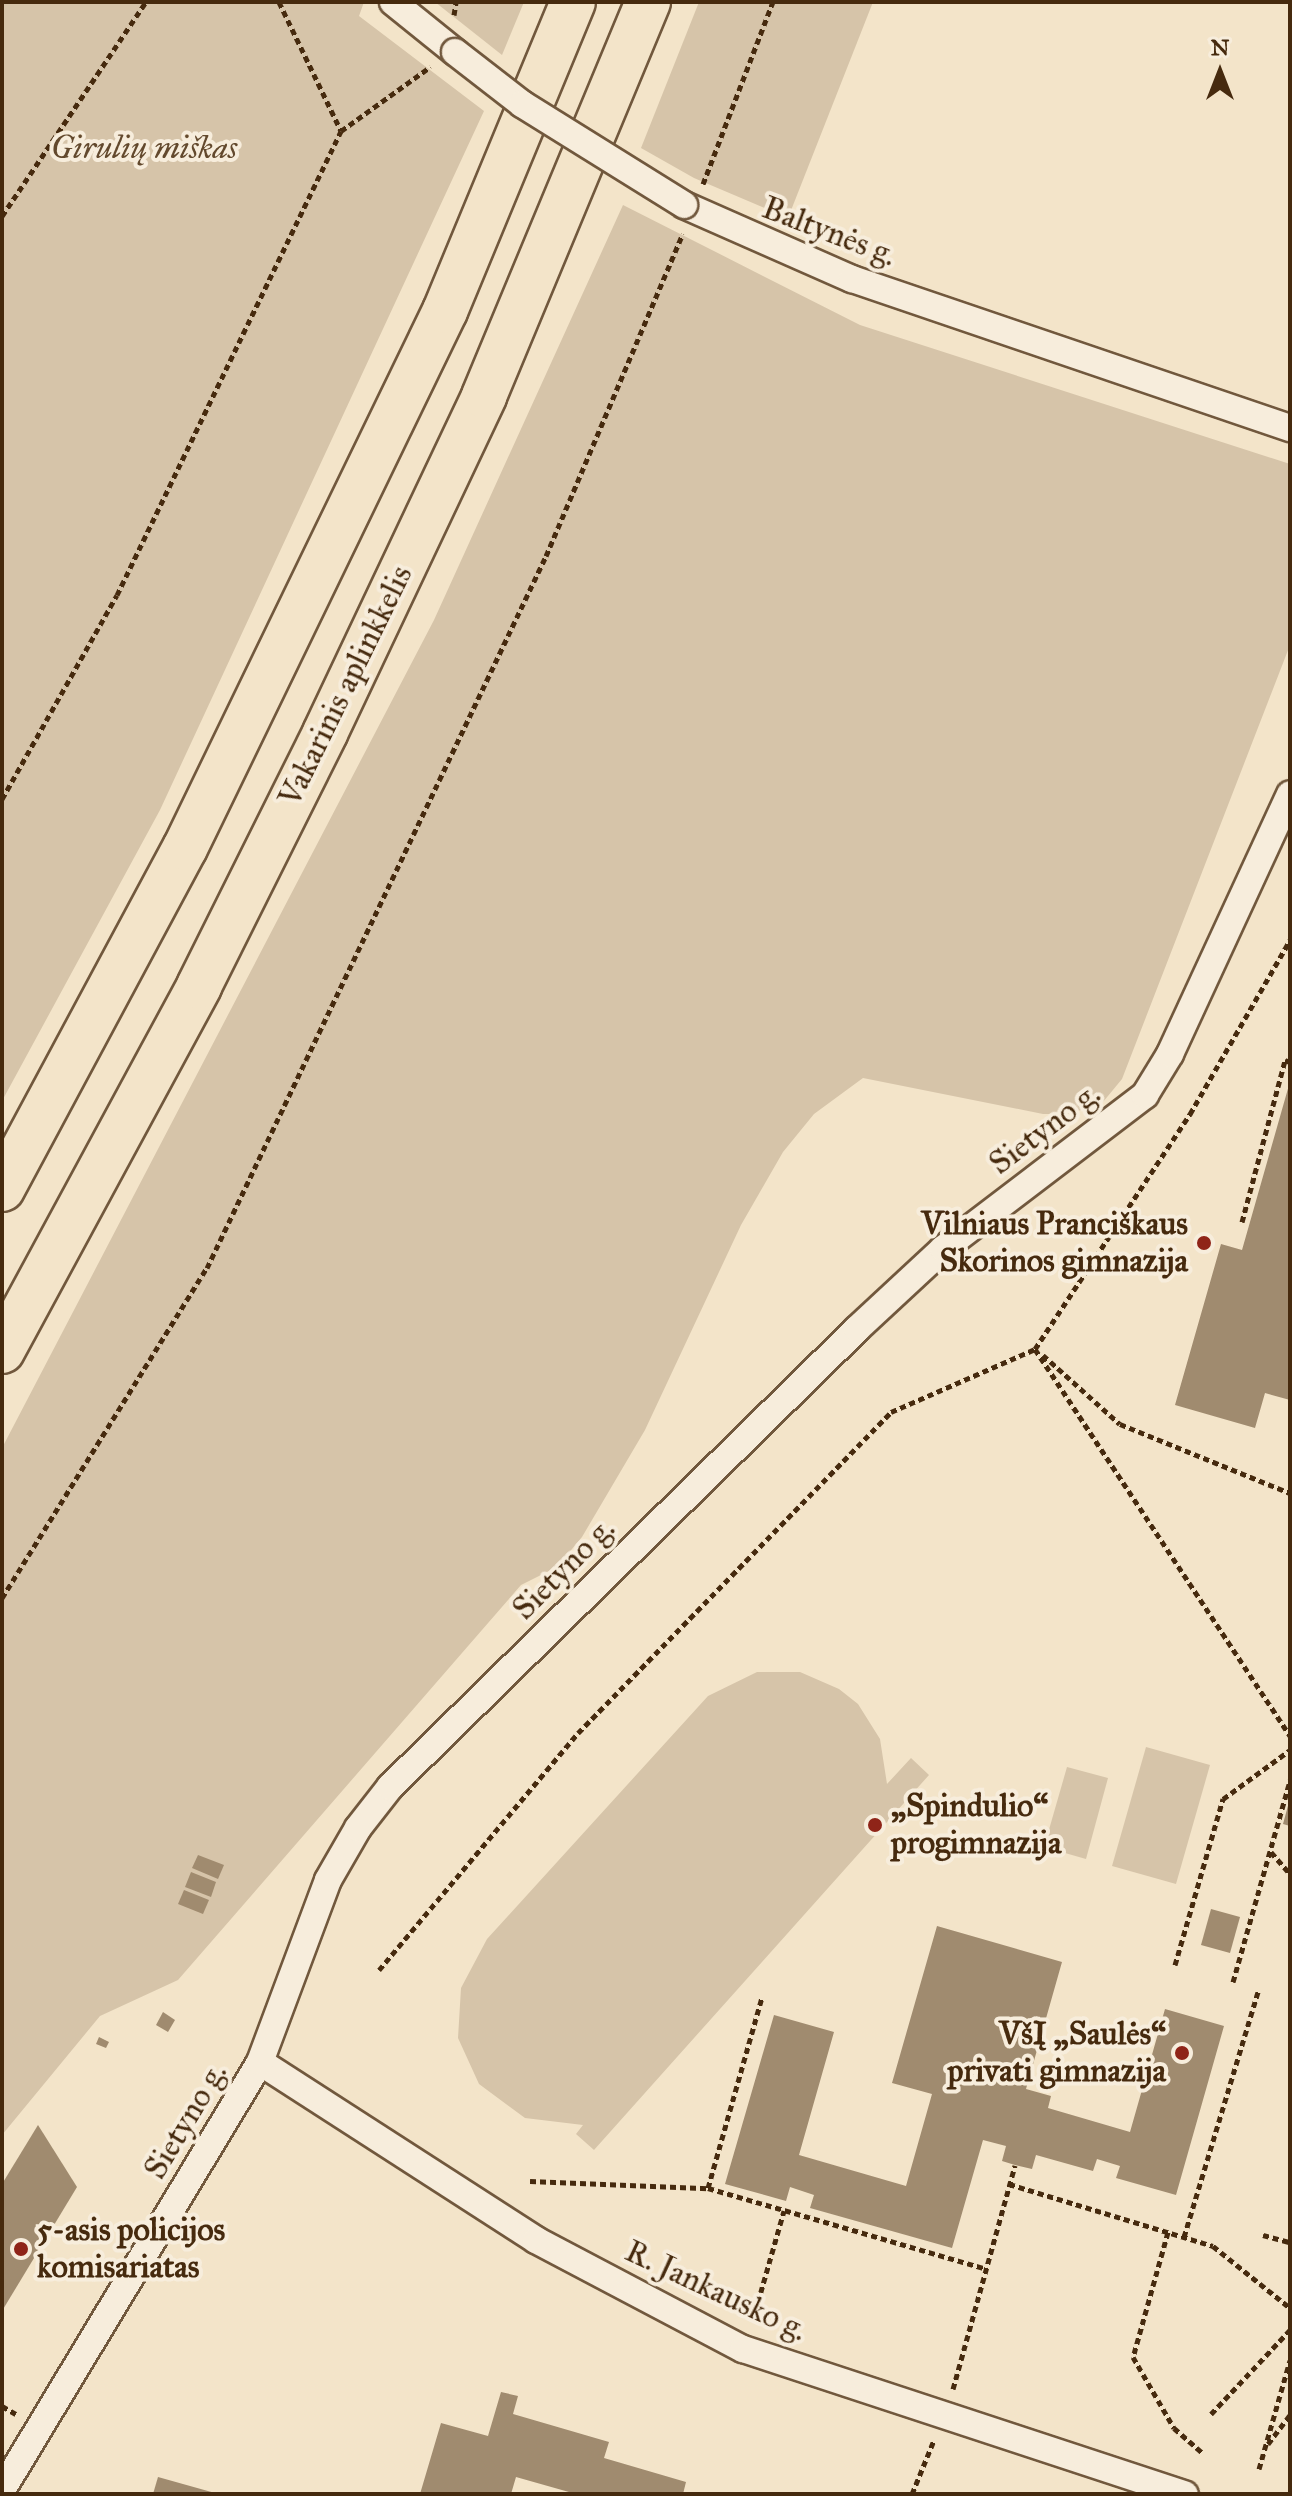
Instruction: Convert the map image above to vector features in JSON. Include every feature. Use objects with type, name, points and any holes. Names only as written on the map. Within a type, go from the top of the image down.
[{"type":"highway","points":[[2,1189],[185,848],[438,325],[573,2]]},
{"type":"highway","name":"Vakarinis aplinkkelis","points":[[2,1351],[199,986],[325,733],[484,396],[648,2]]},
{"type":"street","name":"Baltynės g.","points":[[393,2],[522,104],[689,208],[852,279],[1290,428]]},
{"type":"street","name":"Sietyno g.","points":[[2,2490],[260,2062],[328,1880],[390,1787],[943,1249],[1145,1095],[1177,1040],[1290,794]]},
{"type":"street","name":"R. Jankausko g.","points":[[260,2062],[536,2240],[743,2349],[945,2419],[1185,2494]]},
{"type":"path","points":[[2,216],[146,2]]},
{"type":"path","points":[[279,2],[341,131]]},
{"type":"path","points":[[2,1598],[207,1268],[546,556],[773,2]]},
{"type":"path","points":[[2,799],[117,595],[341,131],[428,71],[451,48]]},
{"type":"path","points":[[379,1970],[578,1733],[891,1412],[1035,1349],[1190,1114],[1290,940]]},
{"type":"path","points":[[1242,1222],[1285,1060],[1290,1062]]},
{"type":"path","points":[[1035,1349],[1120,1424],[1290,1493]]},
{"type":"path","points":[[1035,1349],[1290,1735]]},
{"type":"path","points":[[1175,1965],[1223,1799],[1290,1750]]},
{"type":"path","points":[[1233,1982],[1290,1780]]},
{"type":"path","points":[[1270,1851],[1290,1874]]},
{"type":"path","points":[[1280,1862],[1290,1865]]},
{"type":"path","points":[[1184,2237],[1259,1989]]},
{"type":"path","points":[[708,2188],[762,1997]]},
{"type":"path","points":[[912,2494],[945,2419],[1015,2165]]},
{"type":"path","points":[[530,2181],[708,2188],[986,2269]]},
{"type":"path","points":[[1009,2184],[1213,2246],[1290,2308]]},
{"type":"path","points":[[758,2302],[784,2211]]},
{"type":"path","points":[[1168,2232],[1133,2357],[1174,2428],[1202,2452]]},
{"type":"path","points":[[1263,2235],[1290,2242]]},
{"type":"path","points":[[1211,2414],[1290,2330]]},
{"type":"path","points":[[1259,2469],[1290,2360]]},
{"type":"path","points":[[1265,2448],[1290,2415]]},
{"type":"green space","name":"Girulių miškas","points":[[2,2],[364,2],[359,16],[484,111],[160,810],[2,1101]]},
{"type":"green space","points":[[435,2],[524,2],[502,55]]},
{"type":"green space","points":[[699,2],[873,2],[788,218],[694,178],[641,148]]},
{"type":"green space","points":[[623,205],[860,325],[1290,464],[1290,645],[1122,1079],[1103,1102],[1070,1114],[1043,1114],[863,1078],[814,1114],[783,1152],[741,1225],[645,1430],[582,1537],[557,1567],[521,1585],[178,1980],[100,2016],[2,2135],[2,1448],[434,620]]},
{"type":"green space","points":[[757,1672],[800,1672],[839,1689],[858,1704],[880,1739],[887,1784],[911,1758],[929,1775],[594,2150],[576,2134],[583,2125],[525,2118],[479,2084],[458,2038],[461,1988],[487,1939],[708,1696]]},
{"type":"green space","points":[[1146,1747],[1210,1765],[1176,1884],[1112,1866]]},
{"type":"green space","points":[[1067,1767],[1108,1778],[1086,1859],[1044,1847]]},
{"type":"building","points":[[1289,1085],[1290,1400],[1265,1393],[1255,1428],[1175,1405],[1221,1244],[1242,1250]]},
{"type":"building","points":[[1290,1802],[1290,1826],[1283,1824]]},
{"type":"building","points":[[198,1855],[224,1865],[218,1879],[192,1868]]},
{"type":"building","points":[[191,1872],[216,1882],[211,1897],[185,1887]]},
{"type":"building","points":[[184,1890],[209,1900],[203,1914],[178,1904]]},
{"type":"building","points":[[1211,1909],[1240,1917],[1230,1953],[1201,1945]]},
{"type":"building","points":[[937,1926],[1062,1962],[1026,2089],[1051,2096],[1048,2108],[1130,2132],[1165,2009],[1224,2026],[1176,2195],[1116,2178],[1120,2166],[1097,2159],[1093,2171],[1036,2155],[1032,2169],[1015,2165],[1002,2161],[1006,2146],[983,2140],[952,2248],[810,2208],[814,2195],[790,2187],[786,2201],[725,2184],[774,2015],[834,2032],[799,2155],[906,2186],[932,2094],[892,2083]]},
{"type":"building","points":[[163,2012],[175,2020],[168,2032],[156,2025]]},
{"type":"building","points":[[99,2037],[109,2042],[106,2048],[96,2044]]},
{"type":"building","name":"5-asis policijos komisariatas","points":[[38,2125],[77,2187],[2,2311],[2,2184]]},
{"type":"building","points":[[501,2392],[518,2396],[513,2414],[609,2442],[604,2458],[686,2482],[683,2494],[576,2494],[516,2477],[511,2494],[420,2494],[441,2423],[488,2436]]},
{"type":"building","points":[[158,2477],[215,2493],[215,2494],[153,2494]]},
{"type":"place","name":"Vilniaus Pranciškaus Skorinos gimnazija","points":[[1204,1243]]},
{"type":"place","name":"„Spindulio“ progimnazija","points":[[875,1825]]},
{"type":"place","name":"VšĮ „Saulės“ privati gimnazija","points":[[1182,2053]]},
{"type":"place","name":"5-asis policijos komisariatas","points":[[21,2249]]}]
